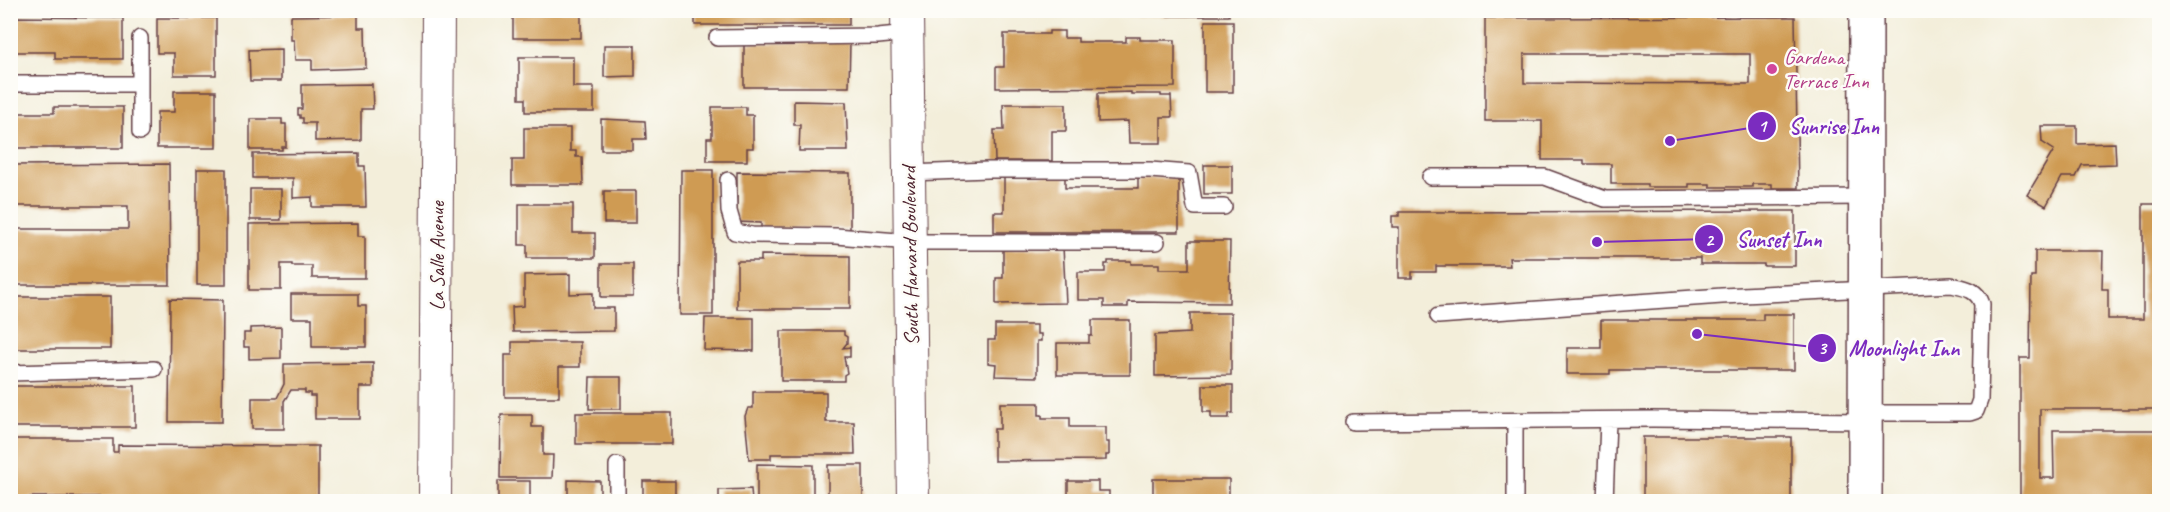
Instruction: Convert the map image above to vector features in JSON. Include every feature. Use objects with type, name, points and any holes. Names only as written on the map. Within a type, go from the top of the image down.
[{"type":"main road","points":[[1866,10],[1866,501]]},
{"type":"street","name":"La Salle Avenue","points":[[435,501],[438,10]]},
{"type":"street","name":"South Harvard Boulevard","points":[[908,22],[913,501]]},
{"type":"lane","points":[[717,38],[878,36],[908,22]]},
{"type":"lane","points":[[140,38],[140,132]]},
{"type":"lane","points":[[10,84],[140,84]]},
{"type":"lane","points":[[909,173],[988,170],[1150,170],[1189,173],[1195,207],[1224,207]]},
{"type":"lane","points":[[1430,177],[1545,177],[1605,199],[1866,197]]},
{"type":"lane","points":[[728,180],[729,211],[735,232],[752,235],[836,236],[910,242],[1157,242]]},
{"type":"lane","points":[[1353,422],[1866,417],[1970,413],[1976,411],[1980,400],[1983,304],[1979,296],[1970,289],[1951,285],[1710,296],[1438,316]]},
{"type":"lane","points":[[10,373],[154,369]]},
{"type":"lane","points":[[1605,501],[1608,420]]},
{"type":"lane","points":[[1515,421],[1515,501]]},
{"type":"lane","points":[[616,465],[617,501]]},
{"type":"building","points":[[524,10],[581,10],[581,38],[513,38],[513,13],[524,13]]},
{"type":"building","points":[[695,10],[849,10],[849,25],[695,25]]},
{"type":"building","points":[[1125,10],[1229,10],[1229,16],[1125,16]]},
{"type":"building","points":[[358,15],[358,28],[365,28],[366,68],[312,70],[312,60],[295,60],[294,40],[291,40],[291,16]]},
{"type":"building","points":[[10,17],[123,18],[123,59],[55,59],[55,52],[10,52]]},
{"type":"building","name":"Gardena Terrace Inn","points":[[1795,17],[1798,188],[1772,188],[1772,184],[1752,184],[1752,187],[1710,187],[1710,184],[1689,184],[1689,187],[1647,187],[1647,184],[1611,184],[1611,164],[1584,164],[1584,160],[1542,160],[1542,121],[1485,121],[1485,18]],"holes":[[[1524,54],[1750,54],[1750,84],[1524,83]]]},
{"type":"building","points":[[157,18],[216,18],[216,75],[174,75],[174,53],[157,53]]},
{"type":"building","points":[[1205,21],[1233,21],[1233,92],[1205,92]]},
{"type":"building","points":[[1049,31],[1064,31],[1064,38],[1078,38],[1078,42],[1126,42],[1126,37],[1140,37],[1140,40],[1175,40],[1175,87],[996,88],[996,67],[1004,67],[1004,34],[1049,34]]},
{"type":"building","points":[[850,42],[849,87],[744,87],[744,43]]},
{"type":"building","points":[[604,45],[635,45],[635,76],[604,77]]},
{"type":"building","points":[[281,49],[281,81],[250,81],[249,50]]},
{"type":"building","points":[[519,57],[573,57],[573,87],[594,87],[594,112],[525,112],[525,99],[519,99]]},
{"type":"building","points":[[372,84],[373,109],[361,109],[361,140],[315,141],[315,123],[303,123],[303,118],[298,115],[298,109],[302,109],[302,85]]},
{"type":"building","points":[[174,91],[216,91],[216,148],[157,148],[157,112],[174,112]]},
{"type":"building","points":[[1131,92],[1131,94],[1171,96],[1172,117],[1161,117],[1161,143],[1129,143],[1128,121],[1098,122],[1098,93]]},
{"type":"building","points":[[794,101],[846,102],[848,151],[799,151],[800,125],[794,125]]},
{"type":"building","points":[[1003,104],[1066,104],[1066,131],[1052,131],[1052,161],[995,161],[994,130],[1004,130]]},
{"type":"building","points":[[54,107],[123,107],[123,148],[10,148],[10,113],[54,113]]},
{"type":"building","points":[[712,107],[746,107],[746,115],[753,115],[753,148],[747,148],[747,161],[707,161],[707,138],[712,138]]},
{"type":"building","points":[[250,119],[282,119],[282,124],[286,124],[286,147],[282,147],[282,150],[250,150]]},
{"type":"building","points":[[601,119],[645,121],[646,139],[633,139],[633,150],[601,150]]},
{"type":"building","points":[[2041,126],[2077,126],[2077,144],[2115,143],[2116,164],[2082,165],[2076,177],[2062,177],[2046,206],[2027,195],[2054,150],[2042,142]]},
{"type":"building","points":[[524,128],[570,128],[570,151],[576,151],[576,157],[582,157],[583,185],[512,185],[512,160],[524,160]]},
{"type":"building","points":[[359,153],[359,166],[365,166],[366,207],[312,207],[312,197],[293,198],[293,178],[253,178],[253,154]]},
{"type":"building","points":[[169,164],[170,285],[10,285],[10,229],[128,229],[128,206],[10,206],[10,165]]},
{"type":"building","points":[[1204,165],[1232,165],[1232,194],[1204,194]]},
{"type":"building","points":[[197,169],[226,169],[226,285],[197,285]]},
{"type":"building","points":[[681,170],[713,170],[713,315],[680,315]]},
{"type":"building","points":[[737,172],[850,173],[850,229],[761,228],[761,223],[737,222]]},
{"type":"building","points":[[1004,175],[1065,175],[1065,188],[1138,188],[1138,178],[1179,178],[1179,232],[994,232],[994,212],[1004,212]]},
{"type":"building","points":[[250,189],[281,189],[281,220],[250,220]]},
{"type":"building","points":[[604,191],[636,191],[636,223],[604,223]]},
{"type":"building","points":[[519,204],[573,204],[573,233],[595,233],[595,258],[527,258],[527,245],[519,245]]},
{"type":"building","points":[[2143,204],[2160,204],[2160,409],[2040,409],[2040,478],[2054,478],[2053,430],[2160,430],[2160,502],[2020,502],[2020,358],[2030,358],[2031,276],[2035,276],[2035,251],[2103,251],[2102,289],[2108,289],[2108,319],[2143,319]]},
{"type":"building","points":[[1795,211],[1795,266],[1700,264],[1700,258],[1509,258],[1510,266],[1436,266],[1436,272],[1412,272],[1412,278],[1399,278],[1399,227],[1392,227],[1392,216],[1399,216],[1399,212]]},
{"type":"building","points":[[358,223],[358,236],[365,236],[365,278],[312,278],[312,266],[281,264],[281,290],[249,290],[249,224]]},
{"type":"building","points":[[1189,241],[1230,241],[1229,303],[1128,302],[1128,307],[1104,307],[1104,300],[1078,300],[1078,272],[1105,272],[1105,264],[1108,264],[1108,261],[1159,264],[1159,269],[1189,269]]},
{"type":"building","points":[[1063,247],[1066,303],[996,304],[996,278],[1003,278],[1003,249]]},
{"type":"building","points":[[761,255],[850,256],[850,309],[737,309],[737,261],[761,261]]},
{"type":"building","points":[[601,264],[633,264],[633,297],[601,297]]},
{"type":"building","points":[[570,274],[570,294],[593,293],[593,308],[614,308],[614,331],[513,332],[512,307],[524,306],[524,275]]},
{"type":"building","points":[[291,294],[358,294],[358,306],[366,306],[366,347],[312,347],[312,318],[291,318]]},
{"type":"building","points":[[10,297],[110,297],[110,349],[10,349]]},
{"type":"building","points":[[170,299],[223,300],[222,422],[169,422]]},
{"type":"building","points":[[1190,313],[1231,313],[1231,375],[1155,376],[1155,335],[1190,333]]},
{"type":"building","points":[[1763,314],[1794,314],[1794,370],[1610,370],[1610,374],[1567,374],[1567,348],[1601,348],[1601,320],[1763,320]]},
{"type":"building","points":[[705,318],[754,318],[754,351],[704,350]]},
{"type":"building","points":[[1092,320],[1130,320],[1130,375],[1057,375],[1057,343],[1089,343],[1089,336],[1092,336]]},
{"type":"building","points":[[995,325],[1037,325],[1037,334],[1041,334],[1041,341],[1037,341],[1037,377],[995,376],[996,364],[988,363],[988,340],[995,340]]},
{"type":"building","points":[[281,327],[281,358],[249,359],[249,347],[244,347],[244,333],[250,333],[250,328]]},
{"type":"building","points":[[781,331],[844,331],[847,343],[843,348],[850,347],[850,357],[844,357],[847,373],[844,375],[844,381],[781,381]]},
{"type":"building","points":[[512,342],[580,342],[580,367],[559,367],[559,397],[505,397],[505,355],[512,355]]},
{"type":"building","points":[[373,363],[373,387],[360,387],[360,419],[315,419],[315,396],[305,393],[305,390],[291,390],[284,401],[284,429],[252,429],[252,398],[277,398],[284,384],[284,364]]},
{"type":"building","points":[[590,377],[621,377],[621,409],[589,409]]},
{"type":"building","points":[[1203,385],[1233,385],[1233,413],[1229,413],[1229,418],[1211,418],[1211,412],[1203,412]]},
{"type":"building","points":[[10,386],[135,386],[135,427],[10,427]]},
{"type":"building","points":[[753,392],[826,392],[826,422],[854,422],[855,454],[771,454],[771,459],[749,459],[745,416],[748,408],[753,408]]},
{"type":"building","points":[[1000,403],[1039,403],[1039,415],[1042,415],[1042,418],[1070,418],[1070,427],[1106,427],[1109,455],[1106,455],[1106,460],[994,461],[994,429],[1000,429]]},
{"type":"building","points":[[576,413],[672,413],[672,444],[576,444]]},
{"type":"building","points":[[501,415],[532,415],[532,427],[543,427],[543,455],[553,455],[552,478],[500,478]]},
{"type":"building","points":[[1643,437],[1791,437],[1791,502],[1643,502]]},
{"type":"building","points":[[10,439],[113,439],[113,452],[118,452],[118,445],[318,446],[318,502],[118,502],[118,497],[30,497],[30,502],[10,502]]},
{"type":"building","points":[[757,464],[813,465],[813,502],[757,502]]},
{"type":"building","points":[[828,465],[863,465],[863,502],[828,502]]},
{"type":"building","points":[[1153,479],[1229,479],[1229,502],[1153,502]]},
{"type":"building","points":[[568,480],[600,481],[600,502],[568,502]]},
{"type":"building","points":[[498,481],[530,481],[530,502],[498,502]]},
{"type":"building","points":[[643,481],[675,481],[675,502],[643,502]]},
{"type":"building","points":[[1068,481],[1098,481],[1098,491],[1109,491],[1109,502],[1073,502],[1073,498],[1068,498]]},
{"type":"building","points":[[751,489],[752,502],[719,502],[719,490]]},
{"type":"building","points":[[973,498],[1056,498],[1056,502],[973,502]]},
{"type":"place","name":"Gardena Terrace Inn","points":[[1772,69]]},
{"type":"place","name":"Sunrise Inn","points":[[1670,141]]},
{"type":"place","name":"Sunset Inn","points":[[1597,242]]},
{"type":"place","name":"Moonlight Inn","points":[[1697,334]]}]
